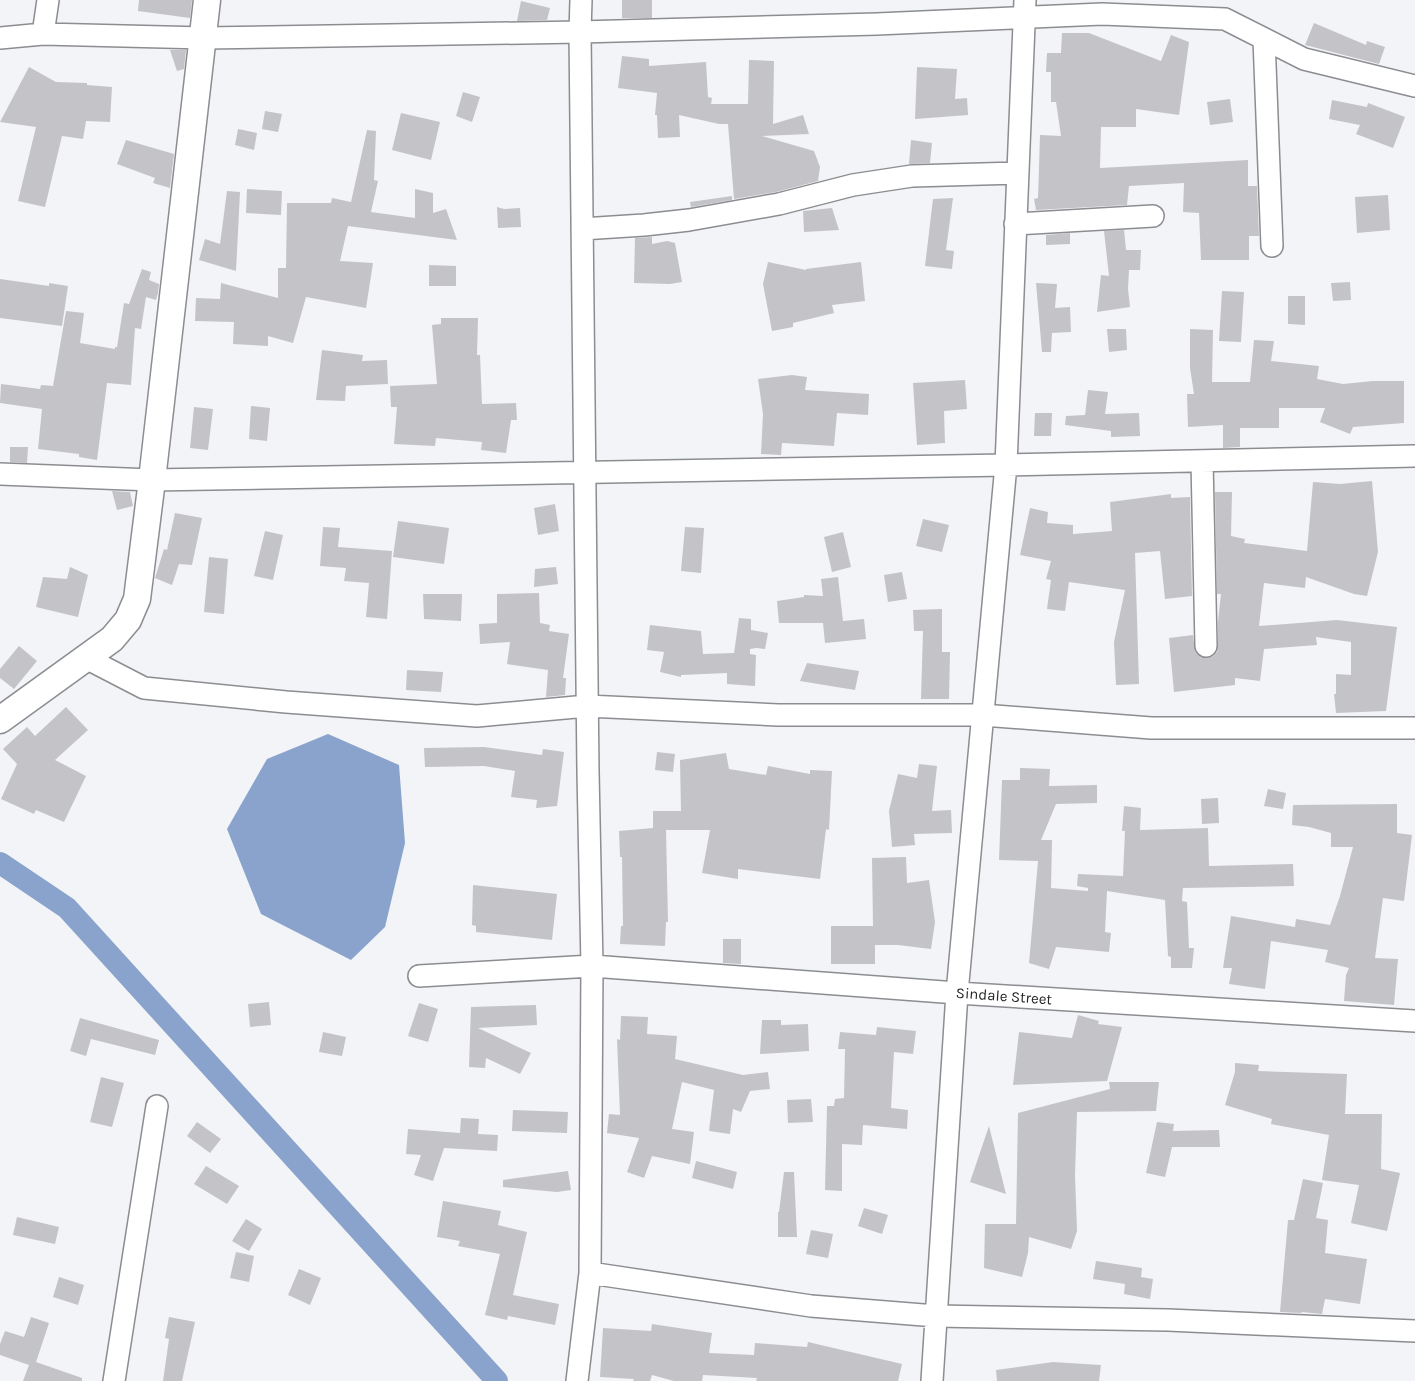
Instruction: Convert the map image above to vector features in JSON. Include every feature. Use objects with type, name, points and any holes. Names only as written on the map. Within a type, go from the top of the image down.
[{"type":"street","points":[[43,34],[48,0]]},
{"type":"street","points":[[0,720],[112,639],[128,620],[137,599],[207,0]]},
{"type":"street","points":[[578,1380],[590,1273],[592,966],[587,706],[581,0]]},
{"type":"street","points":[[0,38],[43,34],[204,38],[580,32],[867,24],[1024,9],[1102,14],[1141,8],[1225,19],[1304,59],[1415,86]]},
{"type":"street","points":[[932,1381],[957,993],[1006,466],[1024,9]]},
{"type":"street","points":[[1264,39],[1272,246]]},
{"type":"street","points":[[582,229],[644,226],[690,220],[779,204],[853,185],[912,176],[1017,172]]},
{"type":"street","points":[[1016,224],[1153,216]]},
{"type":"street","points":[[0,474],[152,480],[1006,466],[1415,456]]},
{"type":"street","points":[[1202,461],[1206,646]]},
{"type":"street","points":[[86,658],[144,688],[286,702],[477,716],[587,706],[778,715],[983,715],[1151,728],[1415,728]]},
{"type":"street","name":"Sindale Street","points":[[419,976],[592,966],[957,993],[1415,1021]]},
{"type":"street","points":[[114,1381],[157,1106]]},
{"type":"street","points":[[590,1273],[811,1306],[936,1316],[1168,1320],[1415,1331]]},
{"type":"water","points":[[328,734],[399,765],[405,843],[385,927],[351,960],[261,914],[227,829],[267,759]]},
{"type":"building","points":[[139,0],[192,0],[190,18],[138,11]]},
{"type":"building","points":[[622,0],[652,0],[652,18],[622,18]]},
{"type":"building","points":[[521,1],[550,8],[547,20],[517,21]]},
{"type":"building","points":[[1314,23],[1366,45],[1367,41],[1385,47],[1379,64],[1305,45]]},
{"type":"building","points":[[1062,33],[1089,33],[1161,61],[1171,35],[1189,42],[1179,115],[1136,109],[1136,127],[1101,127],[1100,168],[1248,160],[1248,186],[1257,186],[1259,236],[1249,236],[1249,260],[1201,260],[1199,213],[1183,212],[1184,183],[1129,186],[1127,205],[1036,210],[1034,199],[1038,198],[1040,135],[1061,136],[1056,102],[1051,102],[1051,72],[1046,72],[1047,53],[1061,53]]},
{"type":"building","points":[[170,50],[186,50],[184,69],[177,71]]},
{"type":"building","points":[[622,56],[649,59],[649,66],[706,62],[708,97],[712,98],[711,104],[748,104],[749,60],[774,61],[773,124],[803,115],[809,134],[762,136],[814,151],[820,167],[818,181],[776,192],[734,199],[728,124],[719,124],[679,115],[680,137],[658,138],[657,115],[655,115],[657,93],[618,88]]},
{"type":"building","points":[[29,67],[56,82],[87,83],[87,85],[112,87],[110,122],[86,121],[83,139],[62,136],[45,207],[18,201],[36,127],[0,122]]},
{"type":"building","points":[[917,67],[957,69],[955,99],[967,98],[968,115],[915,119]]},
{"type":"building","points":[[463,92],[480,97],[472,122],[456,116]]},
{"type":"building","points":[[1230,99],[1233,122],[1210,125],[1207,102]]},
{"type":"building","points":[[1332,100],[1367,107],[1368,103],[1405,117],[1393,148],[1356,134],[1360,125],[1329,119]]},
{"type":"building","points":[[265,111],[282,114],[278,132],[262,129]]},
{"type":"building","points":[[401,113],[440,122],[431,160],[392,150]]},
{"type":"building","points":[[238,129],[257,133],[254,150],[235,145]]},
{"type":"building","points":[[367,130],[376,131],[374,180],[378,181],[371,212],[415,218],[415,189],[433,193],[433,213],[446,209],[457,240],[348,226],[340,261],[373,263],[366,308],[306,297],[293,343],[268,336],[268,346],[233,344],[234,322],[195,321],[196,298],[220,299],[221,283],[278,298],[278,268],[286,268],[287,203],[331,203],[332,198],[351,202]]},
{"type":"building","points":[[126,140],[174,154],[170,188],[153,183],[155,178],[117,164]]},
{"type":"building","points":[[911,140],[932,143],[930,163],[909,164]]},
{"type":"building","points":[[247,189],[282,191],[281,215],[246,213]]},
{"type":"building","points":[[227,191],[240,192],[236,271],[199,260],[205,239],[220,244]]},
{"type":"building","points":[[1388,195],[1390,230],[1357,233],[1355,197]]},
{"type":"building","points":[[732,196],[732,200],[691,207],[690,202]]},
{"type":"building","points":[[953,198],[946,250],[954,251],[952,269],[925,266],[933,199]]},
{"type":"building","points":[[497,207],[504,209],[520,208],[521,227],[498,228]]},
{"type":"building","points":[[832,208],[839,230],[804,232],[803,211]]},
{"type":"building","points":[[1124,230],[1126,250],[1141,250],[1140,270],[1129,270],[1128,289],[1130,307],[1097,312],[1101,275],[1109,276],[1104,231]]},
{"type":"building","points":[[1070,233],[1070,244],[1046,245],[1046,235]]},
{"type":"building","points":[[652,237],[652,244],[667,241],[675,243],[682,282],[670,284],[634,283],[635,238]]},
{"type":"building","points":[[768,262],[806,270],[861,262],[865,301],[832,305],[834,313],[793,323],[793,327],[772,331],[763,284]]},
{"type":"building","points":[[429,265],[456,266],[456,286],[429,286]]},
{"type":"building","points":[[142,269],[151,272],[149,280],[159,284],[158,293],[156,300],[146,297],[141,329],[135,328],[131,385],[107,383],[97,460],[79,457],[79,454],[38,449],[42,409],[0,403],[1,384],[40,389],[41,385],[53,386],[66,311],[84,313],[80,343],[115,349],[117,347],[124,303],[129,304]]},
{"type":"building","points":[[0,279],[49,286],[49,283],[68,286],[62,326],[0,318]]},
{"type":"building","points":[[1350,282],[1351,300],[1333,301],[1331,283]]},
{"type":"building","points":[[1036,283],[1057,284],[1055,308],[1070,307],[1071,332],[1052,333],[1051,352],[1042,352]]},
{"type":"building","points":[[1222,291],[1244,292],[1241,342],[1219,341]]},
{"type":"building","points":[[1288,296],[1305,296],[1305,325],[1288,324]]},
{"type":"building","points":[[441,318],[478,318],[477,355],[480,355],[482,404],[516,403],[517,420],[511,420],[506,453],[481,450],[482,442],[436,438],[435,446],[394,444],[397,407],[391,407],[390,386],[437,384],[432,325],[441,324]]},
{"type":"building","points":[[1107,329],[1126,329],[1127,350],[1109,352]]},
{"type":"building","points":[[1190,329],[1213,330],[1212,382],[1250,382],[1254,340],[1274,341],[1271,361],[1319,366],[1317,379],[1343,384],[1373,381],[1404,381],[1404,423],[1353,427],[1350,434],[1320,422],[1325,408],[1279,408],[1279,428],[1240,428],[1240,447],[1223,448],[1223,425],[1188,427],[1187,394],[1194,394],[1190,368]]},
{"type":"building","points":[[322,350],[363,355],[362,361],[387,360],[388,384],[346,386],[345,401],[316,400]]},
{"type":"building","points":[[792,375],[807,377],[805,390],[869,394],[868,415],[837,413],[834,446],[782,443],[781,455],[761,454],[763,414],[758,379]]},
{"type":"building","points":[[965,380],[967,409],[944,411],[945,443],[917,445],[913,383]]},
{"type":"building","points":[[1088,390],[1108,392],[1105,414],[1139,413],[1140,436],[1111,437],[1111,431],[1065,425],[1066,416],[1085,415]]},
{"type":"building","points":[[251,406],[270,408],[267,441],[249,439]]},
{"type":"building","points":[[194,407],[213,409],[208,450],[190,448]]},
{"type":"building","points":[[1035,413],[1052,413],[1051,436],[1034,436]]},
{"type":"building","points":[[10,447],[28,447],[27,463],[10,462]]},
{"type":"building","points":[[1372,481],[1378,552],[1367,596],[1354,594],[1306,577],[1305,588],[1264,583],[1259,626],[1337,620],[1397,627],[1386,711],[1336,713],[1334,694],[1336,694],[1336,674],[1351,675],[1351,642],[1316,637],[1317,645],[1264,649],[1260,681],[1235,678],[1235,685],[1174,692],[1169,638],[1193,635],[1195,652],[1200,657],[1213,656],[1217,652],[1221,594],[1217,594],[1215,492],[1232,492],[1231,536],[1245,539],[1244,543],[1307,551],[1313,482],[1340,484]]},
{"type":"building","points":[[112,491],[130,492],[133,506],[117,510]]},
{"type":"building","points":[[1171,494],[1171,498],[1190,497],[1192,596],[1165,599],[1160,551],[1135,553],[1139,684],[1116,685],[1114,642],[1125,590],[1069,582],[1065,611],[1047,609],[1051,580],[1046,579],[1051,561],[1020,555],[1030,508],[1048,512],[1047,523],[1073,525],[1073,534],[1112,531],[1110,502]]},
{"type":"building","points":[[555,504],[559,531],[538,535],[534,508]]},
{"type":"building","points":[[175,513],[202,518],[192,565],[179,564],[172,585],[155,578],[164,549],[167,550]]},
{"type":"building","points":[[923,519],[949,525],[942,552],[916,546]]},
{"type":"building","points":[[398,521],[449,528],[444,564],[393,557]]},
{"type":"building","points":[[323,527],[340,528],[338,547],[392,551],[387,619],[366,617],[369,583],[344,581],[346,568],[320,566]]},
{"type":"building","points":[[685,527],[704,528],[701,573],[681,571]]},
{"type":"building","points":[[265,531],[283,535],[273,580],[254,576]]},
{"type":"building","points":[[843,532],[851,567],[832,572],[824,537]]},
{"type":"building","points":[[209,557],[228,559],[224,614],[204,612]]},
{"type":"building","points":[[70,567],[88,575],[78,617],[36,607],[43,577],[67,579]]},
{"type":"building","points":[[556,567],[558,584],[534,587],[535,569]]},
{"type":"building","points":[[902,572],[907,599],[888,602],[884,575]]},
{"type":"building","points":[[838,577],[843,621],[864,619],[866,639],[825,643],[823,623],[779,623],[777,601],[804,597],[804,595],[823,596],[821,579]]},
{"type":"building","points":[[539,593],[540,623],[550,625],[549,631],[569,634],[563,678],[566,678],[565,695],[546,697],[548,670],[507,664],[510,642],[480,644],[479,624],[497,623],[497,594]]},
{"type":"building","points":[[423,594],[462,594],[461,621],[424,619]]},
{"type":"building","points":[[942,609],[942,652],[950,652],[949,699],[921,699],[923,631],[914,631],[913,610]]},
{"type":"building","points":[[739,618],[751,619],[751,630],[768,633],[765,649],[750,649],[750,654],[756,655],[755,686],[727,684],[727,673],[681,675],[681,677],[660,672],[664,652],[647,650],[650,625],[701,631],[703,654],[734,653]]},
{"type":"building","points":[[19,646],[37,661],[14,689],[0,678],[0,669]]},
{"type":"building","points":[[807,663],[859,671],[855,690],[800,681]]},
{"type":"building","points":[[407,670],[443,672],[441,692],[406,690]]},
{"type":"building","points":[[66,707],[88,730],[55,760],[86,776],[64,822],[36,810],[34,814],[1,799],[17,764],[3,749],[27,727],[35,736]]},
{"type":"building","points":[[484,747],[542,755],[543,749],[564,752],[557,806],[536,808],[537,800],[511,797],[515,771],[484,766],[425,767],[424,748]]},
{"type":"building","points":[[657,752],[675,754],[673,772],[655,770]]},
{"type":"building","points":[[726,753],[729,769],[766,775],[768,766],[810,774],[810,770],[832,771],[829,830],[826,829],[820,879],[738,869],[738,879],[702,873],[710,830],[666,830],[668,922],[666,922],[665,946],[620,944],[621,926],[623,926],[622,857],[620,857],[619,831],[653,828],[653,811],[681,811],[680,760]]},
{"type":"building","points":[[919,764],[937,766],[932,811],[951,810],[952,833],[914,834],[915,845],[892,847],[889,811],[898,774],[917,778]]},
{"type":"building","points":[[1020,768],[1050,769],[1049,786],[1097,785],[1097,803],[1056,804],[1041,840],[1052,840],[1051,888],[1088,891],[1088,888],[1077,886],[1078,874],[1123,876],[1125,831],[1122,831],[1124,806],[1141,808],[1140,830],[1208,828],[1209,866],[1293,864],[1294,886],[1183,888],[1182,901],[1187,902],[1189,948],[1194,948],[1192,968],[1171,968],[1171,957],[1168,956],[1165,900],[1107,891],[1105,932],[1111,933],[1109,952],[1056,947],[1049,969],[1029,963],[1038,861],[999,860],[1002,780],[1020,780]]},
{"type":"building","points":[[1268,789],[1286,793],[1283,809],[1264,806]]},
{"type":"building","points":[[1218,798],[1219,823],[1202,824],[1201,799]]},
{"type":"building","points":[[1397,804],[1397,833],[1412,835],[1404,901],[1383,898],[1375,958],[1398,959],[1394,1005],[1344,1001],[1346,975],[1349,968],[1325,962],[1328,950],[1271,941],[1265,989],[1229,984],[1232,968],[1223,968],[1231,916],[1295,927],[1296,919],[1330,925],[1353,847],[1331,847],[1331,833],[1292,825],[1293,805]]},
{"type":"building","points":[[906,857],[907,883],[929,880],[935,922],[931,949],[898,945],[875,945],[875,964],[831,964],[831,926],[873,926],[872,858]]},
{"type":"building","points":[[473,885],[557,894],[552,940],[476,932],[476,926],[472,925]]},
{"type":"building","points":[[723,939],[741,939],[741,964],[723,963]]},
{"type":"building","points":[[269,1002],[271,1025],[250,1027],[248,1004]]},
{"type":"building","points":[[419,1003],[438,1009],[428,1042],[408,1036]]},
{"type":"building","points":[[536,1005],[537,1025],[478,1028],[531,1053],[520,1074],[486,1058],[485,1068],[469,1067],[471,1007]]},
{"type":"building","points":[[1078,1015],[1099,1021],[1098,1024],[1122,1027],[1107,1081],[1013,1085],[1019,1032],[1072,1038]]},
{"type":"building","points":[[621,1016],[648,1017],[647,1034],[677,1036],[675,1059],[743,1075],[768,1072],[770,1089],[750,1091],[741,1112],[733,1109],[730,1134],[709,1131],[714,1090],[682,1082],[672,1129],[694,1132],[690,1164],[652,1156],[644,1178],[627,1172],[639,1138],[607,1133],[609,1114],[620,1115],[617,1039],[620,1040]]},
{"type":"building","points":[[80,1018],[159,1040],[155,1055],[91,1039],[86,1056],[70,1051]]},
{"type":"building","points":[[762,1020],[781,1020],[781,1025],[808,1024],[809,1051],[760,1054]]},
{"type":"building","points":[[877,1027],[916,1031],[913,1054],[894,1052],[891,1108],[908,1110],[907,1129],[863,1125],[862,1145],[842,1144],[842,1191],[825,1190],[827,1106],[834,1106],[835,1099],[844,1098],[845,1049],[838,1049],[840,1032],[876,1035]]},
{"type":"building","points":[[323,1032],[346,1037],[342,1056],[319,1052]]},
{"type":"building","points":[[1235,1063],[1259,1065],[1258,1071],[1347,1074],[1345,1114],[1382,1114],[1381,1169],[1400,1173],[1387,1231],[1351,1223],[1359,1185],[1322,1180],[1329,1135],[1271,1124],[1272,1119],[1225,1105],[1235,1072]]},
{"type":"building","points":[[101,1077],[124,1083],[112,1127],[90,1122]]},
{"type":"building","points":[[1109,1082],[1159,1082],[1156,1111],[1077,1112],[1075,1175],[1077,1231],[1071,1249],[1029,1237],[1028,1253],[1022,1277],[984,1268],[985,1224],[1016,1224],[1018,1113],[1110,1089]]},
{"type":"building","points":[[811,1099],[813,1122],[788,1123],[787,1100]]},
{"type":"building","points":[[513,1110],[568,1112],[567,1133],[512,1131]]},
{"type":"building","points":[[461,1118],[479,1119],[478,1134],[498,1135],[497,1151],[444,1148],[433,1181],[414,1175],[421,1155],[406,1154],[408,1129],[460,1133]]},
{"type":"building","points":[[197,1122],[221,1139],[210,1153],[187,1136]]},
{"type":"building","points":[[1157,1122],[1174,1124],[1173,1131],[1219,1130],[1220,1147],[1172,1147],[1165,1177],[1146,1173]]},
{"type":"building","points":[[989,1126],[1006,1194],[970,1182]]},
{"type":"building","points":[[696,1161],[737,1172],[733,1189],[692,1178]]},
{"type":"building","points":[[206,1166],[239,1186],[227,1204],[194,1184]]},
{"type":"building","points":[[568,1171],[571,1190],[557,1192],[503,1187],[503,1180]]},
{"type":"building","points":[[784,1172],[794,1172],[797,1237],[778,1237],[778,1212]]},
{"type":"building","points":[[1303,1179],[1323,1183],[1316,1218],[1328,1220],[1325,1253],[1367,1259],[1360,1304],[1325,1299],[1322,1314],[1280,1312],[1288,1220],[1294,1220]]},
{"type":"building","points":[[443,1201],[501,1211],[498,1225],[527,1232],[513,1295],[559,1304],[555,1325],[508,1316],[507,1320],[485,1315],[500,1254],[458,1246],[460,1241],[437,1237]]},
{"type":"building","points":[[864,1208],[888,1215],[882,1234],[858,1226]]},
{"type":"building","points":[[17,1217],[59,1227],[55,1244],[13,1235]]},
{"type":"building","points":[[246,1219],[262,1229],[249,1251],[232,1241]]},
{"type":"building","points":[[811,1230],[833,1234],[828,1258],[806,1254]]},
{"type":"building","points":[[236,1252],[254,1256],[249,1282],[230,1278]]},
{"type":"building","points":[[1096,1261],[1142,1268],[1141,1277],[1153,1279],[1150,1299],[1124,1294],[1125,1284],[1093,1279]]},
{"type":"building","points":[[299,1269],[321,1278],[310,1305],[288,1295]]},
{"type":"building","points":[[59,1277],[84,1285],[78,1305],[53,1297]]},
{"type":"building","points":[[31,1317],[49,1323],[36,1362],[82,1378],[82,1381],[23,1381],[29,1365],[0,1355],[0,1344],[5,1331],[24,1337]]},
{"type":"building","points":[[169,1317],[195,1322],[182,1381],[163,1381],[169,1339],[165,1338]]},
{"type":"building","points":[[652,1324],[712,1333],[709,1353],[754,1355],[755,1343],[807,1347],[808,1342],[902,1364],[898,1381],[756,1381],[757,1378],[703,1375],[702,1381],[674,1381],[652,1375],[650,1381],[633,1381],[634,1379],[600,1377],[603,1328],[651,1331]]},
{"type":"building","points":[[1053,1362],[1101,1365],[1099,1381],[997,1381],[996,1370]]},
{"type":"waterway","points":[[0,863],[67,908],[497,1381]]}]
